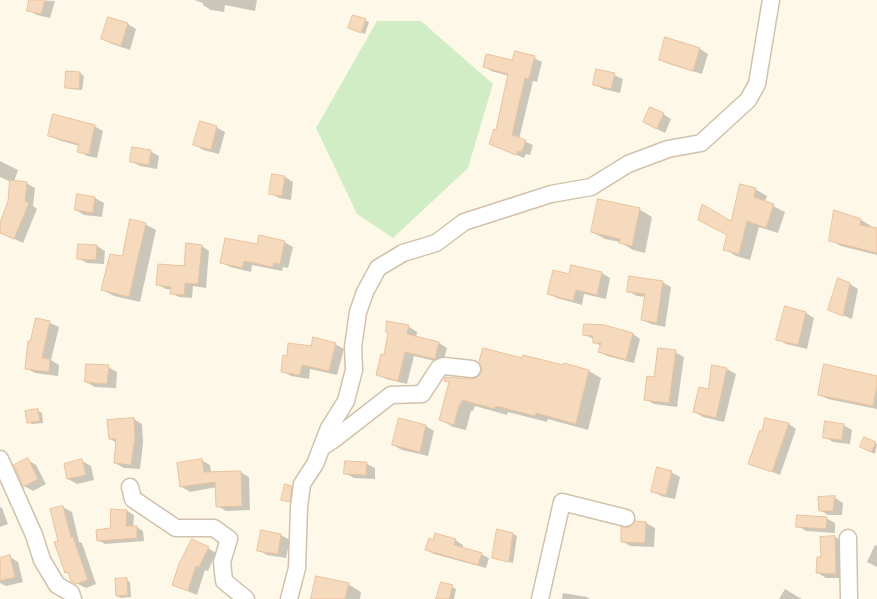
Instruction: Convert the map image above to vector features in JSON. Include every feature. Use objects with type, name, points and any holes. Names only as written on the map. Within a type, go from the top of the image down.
[{"type":"street","points":[[289,599],[297,568],[299,508],[302,484],[315,464],[330,428],[346,401],[354,370],[354,347],[358,312],[365,292],[378,268],[403,254],[436,243],[464,222],[551,194],[591,187],[628,164],[668,149],[701,143],[748,100],[757,84],[771,0]]},
{"type":"street","points":[[322,447],[391,395],[422,394],[439,368],[444,366],[472,369]]},
{"type":"street","points":[[0,459],[34,535],[42,560],[57,585],[71,593],[73,599]]},
{"type":"street","points":[[130,487],[133,499],[176,528],[214,528],[229,539],[222,562],[224,581],[246,599]]},
{"type":"street","points":[[540,599],[562,502],[626,518]]},
{"type":"street","points":[[848,538],[849,599]]},
{"type":"green space","points":[[377,21],[421,21],[493,84],[468,168],[393,238],[357,214],[316,128]]},
{"type":"building","points":[[29,0],[45,0],[41,14],[27,11]]},
{"type":"building","points":[[353,15],[366,19],[361,33],[348,28]]},
{"type":"building","points":[[108,17],[128,23],[121,46],[101,39]]},
{"type":"building","points":[[665,37],[700,48],[693,71],[659,60]]},
{"type":"building","points":[[515,51],[535,56],[529,79],[525,78],[512,135],[526,140],[522,152],[518,151],[516,155],[489,144],[494,129],[496,130],[508,74],[483,67],[486,54],[512,60]]},
{"type":"building","points":[[596,69],[615,73],[611,89],[593,85]]},
{"type":"building","points":[[66,71],[80,72],[79,89],[65,88]]},
{"type":"building","points":[[650,107],[664,113],[657,129],[643,122]]},
{"type":"building","points":[[53,114],[95,125],[89,154],[77,152],[79,144],[48,136]]},
{"type":"building","points":[[200,121],[217,126],[211,150],[193,145]]},
{"type":"building","points":[[132,147],[151,150],[149,165],[130,162]]},
{"type":"building","points":[[272,174],[285,176],[282,196],[269,194]]},
{"type":"building","points":[[10,180],[27,182],[25,201],[29,203],[14,239],[0,233],[0,223],[8,201]]},
{"type":"building","points":[[740,184],[756,188],[754,197],[774,204],[766,228],[747,221],[739,254],[723,250],[727,235],[698,220],[702,204],[731,221]]},
{"type":"building","points":[[77,194],[95,197],[93,213],[75,210]]},
{"type":"building","points":[[598,199],[640,208],[632,246],[619,243],[620,239],[591,232]]},
{"type":"building","points":[[834,210],[861,219],[860,225],[877,228],[877,253],[829,241]]},
{"type":"building","points":[[130,219],[146,223],[129,297],[101,290],[110,254],[122,256]]},
{"type":"building","points":[[259,235],[285,241],[280,264],[274,263],[273,267],[244,261],[242,268],[220,263],[225,238],[257,244]]},
{"type":"building","points":[[186,243],[202,245],[198,284],[185,283],[184,295],[170,294],[171,287],[156,285],[158,264],[184,266]]},
{"type":"building","points":[[78,244],[97,245],[96,260],[77,259]]},
{"type":"building","points":[[571,265],[602,272],[597,295],[576,290],[573,301],[547,294],[553,270],[569,274]]},
{"type":"building","points":[[629,276],[663,281],[657,323],[641,320],[645,294],[627,292]]},
{"type":"building","points":[[838,278],[850,283],[843,316],[828,310]]},
{"type":"building","points":[[785,306],[806,312],[798,345],[776,340]]},
{"type":"building","points":[[36,318],[50,321],[42,358],[50,359],[49,372],[25,369],[28,341],[30,341]]},
{"type":"building","points":[[387,321],[409,325],[407,334],[439,342],[435,359],[405,352],[398,381],[376,375],[381,354],[384,355],[388,333],[386,332]]},
{"type":"building","points":[[584,324],[604,325],[633,333],[626,360],[598,352],[601,343],[593,343],[593,336],[583,335]]},
{"type":"building","points":[[313,337],[336,343],[329,371],[302,365],[300,375],[281,372],[283,355],[287,356],[288,343],[311,346]]},
{"type":"building","points":[[483,348],[522,358],[523,355],[589,370],[576,424],[536,413],[535,416],[496,406],[495,409],[462,400],[454,425],[439,420],[449,382],[444,381],[445,377],[476,378],[482,371],[479,363]]},
{"type":"building","points":[[658,348],[676,350],[669,403],[644,400],[647,376],[654,377]]},
{"type":"building","points":[[86,364],[109,365],[107,384],[85,382]]},
{"type":"building","points":[[824,364],[877,376],[873,406],[818,395]]},
{"type":"building","points":[[712,365],[727,368],[716,418],[693,412],[699,387],[708,389]]},
{"type":"building","points":[[38,409],[40,421],[27,423],[25,411]]},
{"type":"building","points":[[134,418],[135,438],[131,465],[114,463],[116,439],[109,439],[107,420]]},
{"type":"building","points":[[399,418],[426,425],[420,452],[392,445]]},
{"type":"building","points":[[765,418],[789,423],[772,472],[748,464],[760,430],[762,431]]},
{"type":"building","points":[[825,421],[844,424],[842,440],[823,438]]},
{"type":"building","points":[[864,437],[876,442],[871,452],[860,447]]},
{"type":"building","points":[[28,458],[38,479],[23,487],[14,465]]},
{"type":"building","points":[[82,459],[86,475],[67,479],[64,464]]},
{"type":"building","points":[[202,459],[204,472],[241,471],[242,506],[216,507],[215,482],[180,487],[177,463]]},
{"type":"building","points":[[345,461],[367,462],[366,475],[344,474]]},
{"type":"building","points":[[657,467],[672,471],[666,495],[651,492]]},
{"type":"building","points":[[285,484],[292,486],[290,502],[281,500]]},
{"type":"building","points":[[835,496],[833,511],[819,511],[818,497]]},
{"type":"building","points":[[63,506],[71,537],[73,537],[88,580],[76,584],[71,581],[68,572],[65,573],[54,542],[58,541],[50,509]]},
{"type":"building","points":[[111,509],[127,510],[126,526],[137,526],[137,538],[97,541],[96,530],[110,528]]},
{"type":"building","points":[[797,515],[827,517],[826,529],[796,527]]},
{"type":"building","points":[[635,521],[646,522],[645,543],[621,542],[621,527],[629,527]]},
{"type":"building","points":[[497,529],[513,533],[509,562],[492,558]]},
{"type":"building","points":[[261,530],[281,534],[278,554],[257,551]]},
{"type":"building","points":[[435,533],[456,539],[454,545],[482,553],[478,565],[425,550],[429,538],[433,540]]},
{"type":"building","points":[[835,536],[836,574],[816,573],[817,557],[821,557],[820,537]]},
{"type":"building","points":[[192,539],[209,547],[199,567],[196,566],[188,591],[172,585],[179,564]]},
{"type":"building","points":[[10,555],[15,577],[0,581],[0,558]]},
{"type":"building","points":[[316,576],[349,583],[345,599],[311,599]]},
{"type":"building","points":[[127,578],[128,595],[116,596],[115,579]]},
{"type":"building","points":[[441,582],[453,585],[449,599],[436,599]]}]
